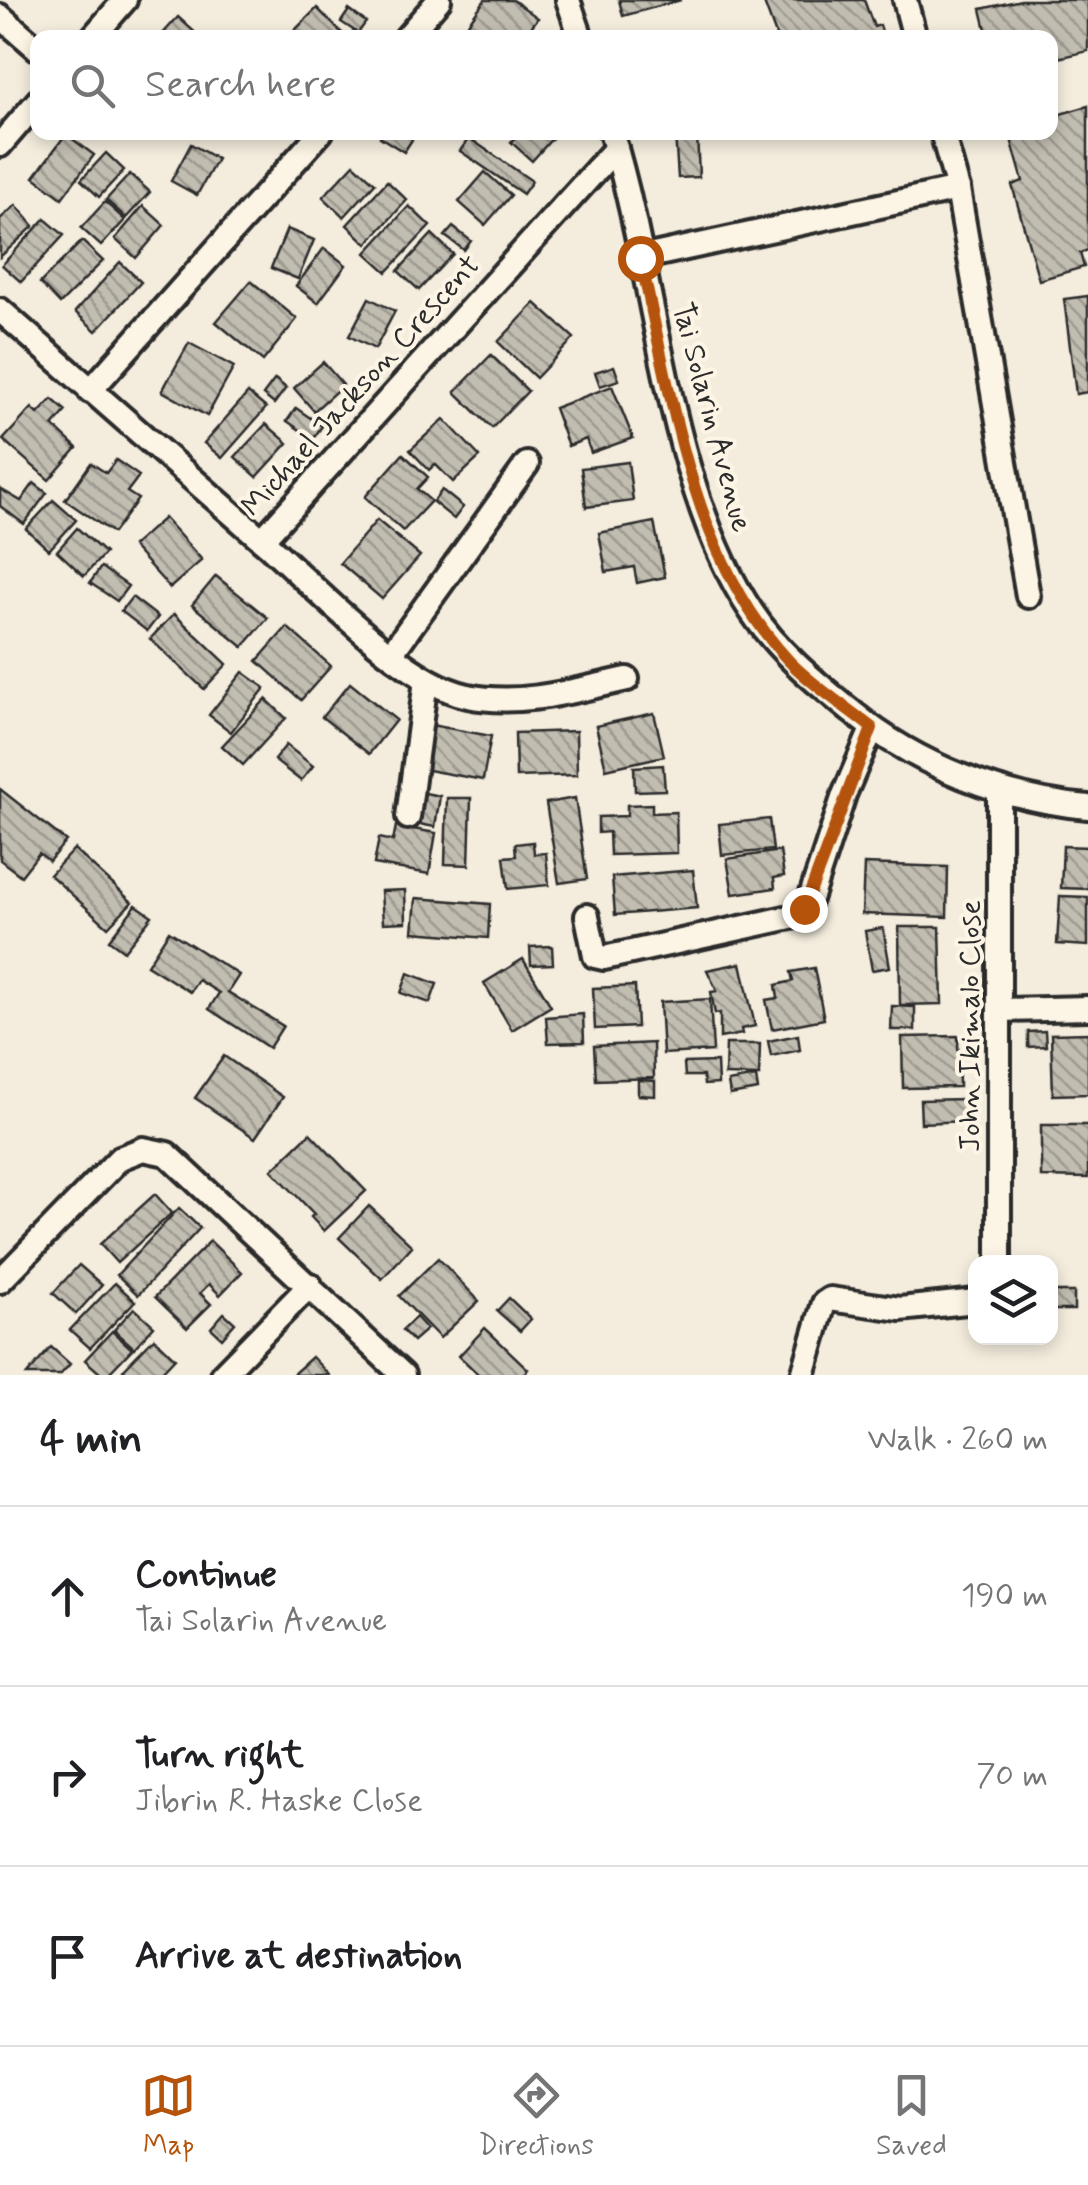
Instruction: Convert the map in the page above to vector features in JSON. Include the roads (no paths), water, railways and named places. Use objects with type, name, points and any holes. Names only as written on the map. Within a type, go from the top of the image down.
[{"type":"street","points":[[99,30],[126,0]]},
{"type":"street","points":[[413,30],[439,0]]},
{"type":"street","points":[[568,0],[578,30]]},
{"type":"street","points":[[905,0],[913,30]]},
{"type":"street","points":[[0,16],[30,42]]},
{"type":"street","points":[[0,144],[30,110]]},
{"type":"street","points":[[90,390],[313,140]]},
{"type":"street","name":"Michael Jackson Crescent","points":[[0,310],[262,540],[613,140]]},
{"type":"street","name":"Tai Solarin Avenue","points":[[613,140],[686,453],[717,547],[750,610],[790,662],[872,728],[919,756],[999,790],[1088,807]]},
{"type":"street","points":[[944,140],[958,188],[1028,596]]},
{"type":"street","points":[[640,258],[958,188]]},
{"type":"street","points":[[391,654],[527,464]]},
{"type":"street","points":[[262,540],[426,680],[468,696],[532,698],[627,680]]},
{"type":"street","points":[[408,817],[426,680]]},
{"type":"street","points":[[587,916],[595,956],[604,958],[795,916],[810,899],[844,795],[872,728]]},
{"type":"street","name":"John Ikimalo Close","points":[[999,790],[999,1255]]},
{"type":"street","points":[[1000,1010],[1088,1008]]},
{"type":"street","points":[[0,1281],[120,1158],[143,1149],[167,1154],[403,1375]]},
{"type":"street","points":[[222,1375],[310,1285]]},
{"type":"street","points":[[803,1375],[824,1303],[830,1299],[900,1310],[968,1303]]}]
